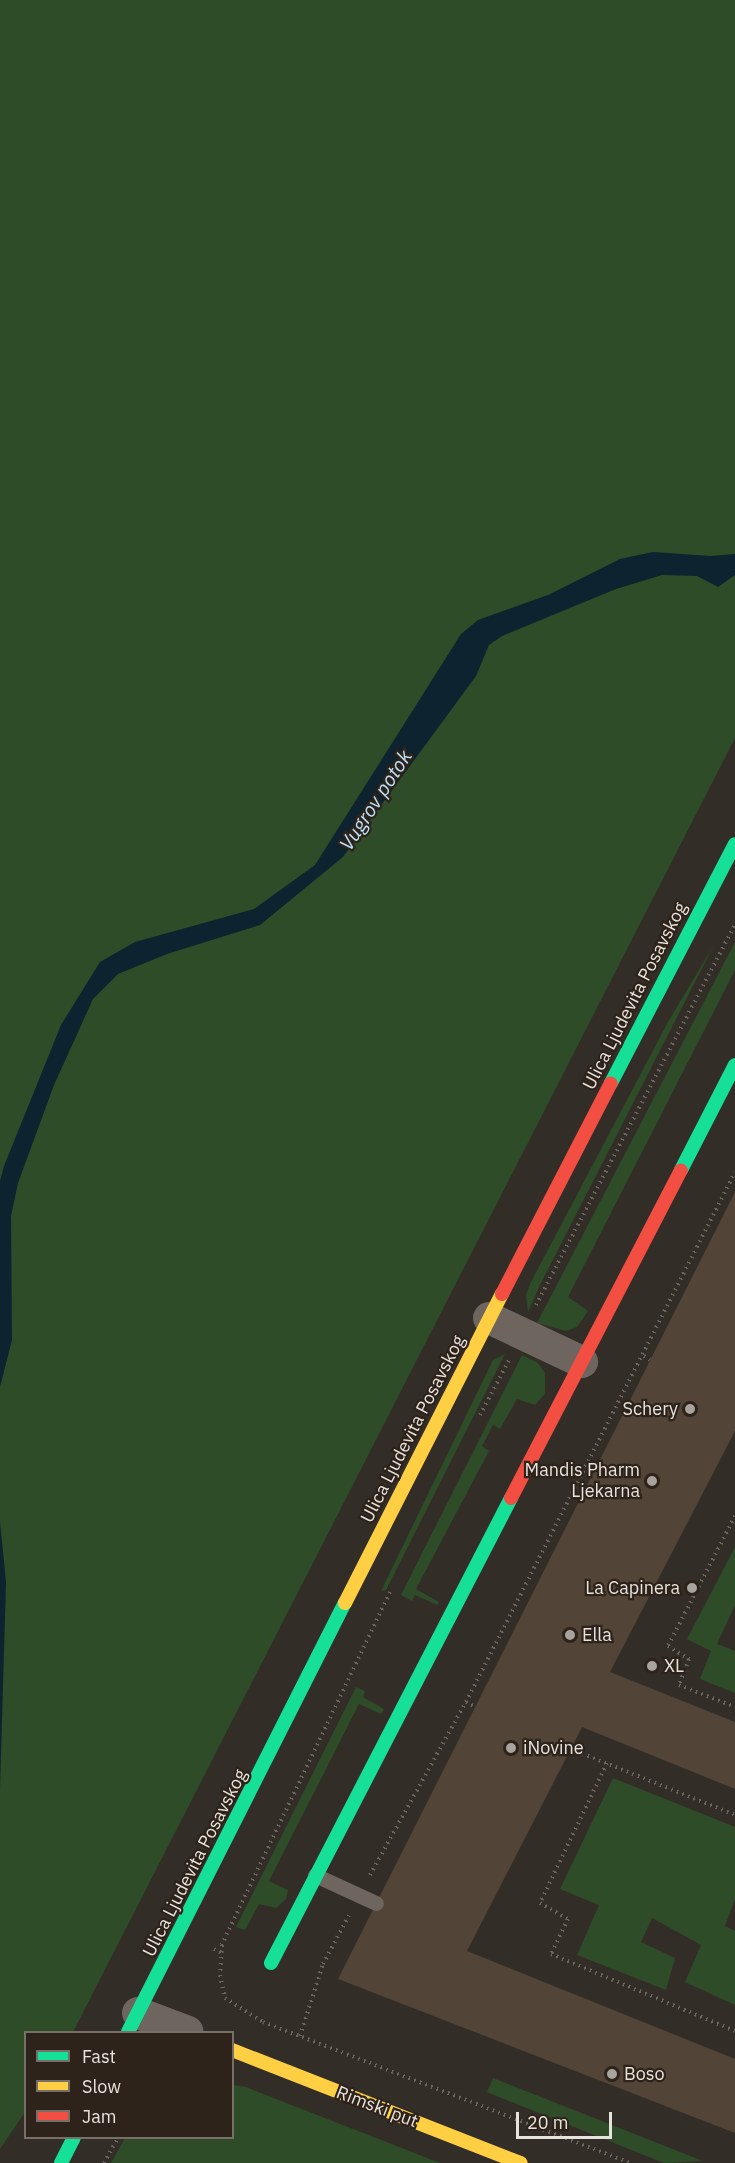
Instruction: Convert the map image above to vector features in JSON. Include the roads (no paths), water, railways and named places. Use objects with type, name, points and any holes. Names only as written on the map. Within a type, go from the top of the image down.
[{"type":"main road","name":"Ulica Ljudevita Posavskog","points":[[133,2023],[489,1318],[735,844]]},
{"type":"main road","points":[[271,1963],[735,1065]]},
{"type":"main road","name":"Rimski put","points":[[234,2051],[521,2163]]},
{"type":"main road","points":[[61,2163],[73,2139]]},
{"type":"street","points":[[489,1318],[582,1362]]},
{"type":"street","points":[[133,2023],[182,2031]]},
{"type":"lane","points":[[315,1875],[376,1903]]},
{"type":"water","name":"Vugrov potok","points":[[653,552],[710,556],[735,554],[735,575],[718,587],[697,576],[662,575],[616,589],[502,636],[489,645],[476,676],[343,857],[260,925],[167,954],[118,974],[93,999],[54,1085],[18,1183],[11,1216],[12,1340],[0,1387],[0,1181],[61,1025],[100,962],[135,942],[254,909],[315,865],[461,634],[478,620],[548,595],[620,559]]},
{"type":"water","points":[[0,1522],[6,1582],[0,1789]]},
{"type":"place","name":"Schery","points":[[690,1409]]},
{"type":"place","name":"Mandis Pharm Ljekarna","points":[[652,1481]]},
{"type":"place","name":"La Capinera","points":[[692,1588]]},
{"type":"place","name":"Ella","points":[[570,1635]]},
{"type":"place","name":"XL","points":[[652,1666]]},
{"type":"place","name":"iNovine","points":[[511,1748]]},
{"type":"place","name":"Boso","points":[[612,2074]]}]
